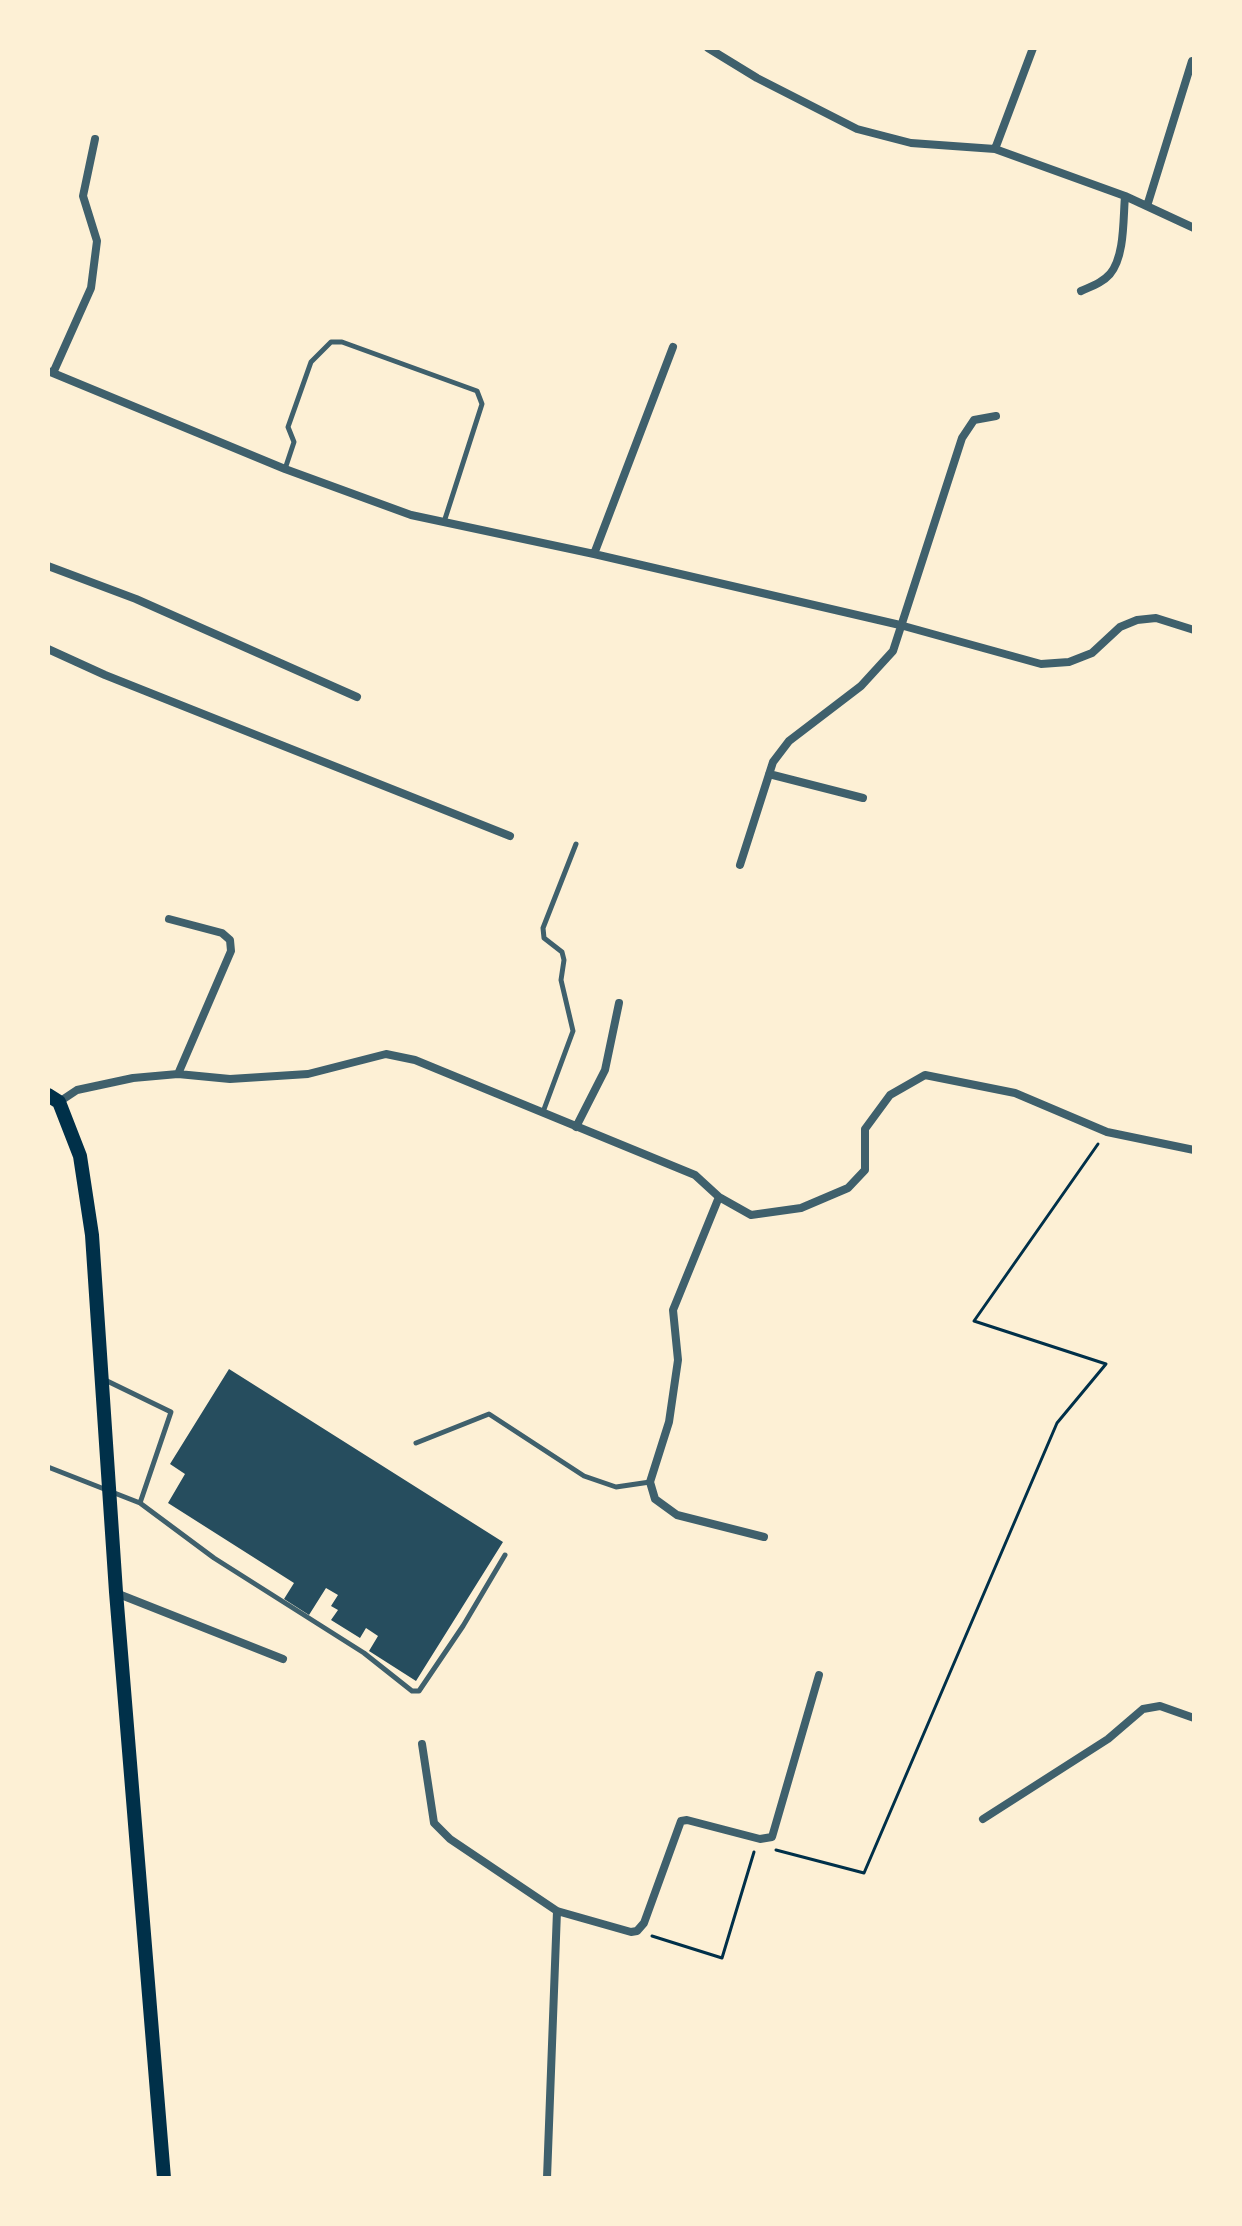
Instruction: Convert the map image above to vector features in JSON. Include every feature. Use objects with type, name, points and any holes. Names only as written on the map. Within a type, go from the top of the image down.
[{"type":"main road","points":[[54,1098],[80,1156],[92,1235],[108,1492],[164,2178]]},
{"type":"street","points":[[708,48],[757,78],[857,129],[911,143],[995,149],[1125,196],[1194,228]]},
{"type":"street","points":[[995,149],[1033,48]]},
{"type":"street","points":[[1147,206],[1192,61]]},
{"type":"street","points":[[95,139],[83,196],[97,241],[91,288],[51,372],[285,469],[411,515],[900,625],[1041,664],[1069,662],[1092,653],[1120,627],[1137,620],[1156,618],[1194,630]]},
{"type":"street","points":[[1081,291],[1100,283],[1112,272],[1119,251],[1125,196]]},
{"type":"street","points":[[594,554],[673,347]]},
{"type":"street","points":[[740,865],[773,762],[789,741],[861,686],[893,651],[962,438],[974,420],[996,416]]},
{"type":"street","points":[[48,566],[136,599],[357,697]]},
{"type":"street","points":[[48,649],[105,675],[510,836]]},
{"type":"street","points":[[769,774],[863,798]]},
{"type":"street","points":[[169,919],[222,933],[230,940],[231,951],[178,1074]]},
{"type":"street","points":[[576,1127],[605,1070],[619,1003]]},
{"type":"street","points":[[54,1098],[133,1078],[178,1074],[230,1079],[308,1074],[386,1054],[415,1060],[695,1175],[719,1197],[751,1215],[801,1208],[848,1188],[865,1170],[865,1129],[890,1095],[925,1075],[1015,1093],[1107,1132],[1194,1150]]},
{"type":"street","points":[[719,1197],[673,1310],[678,1360],[669,1422],[650,1482],[655,1499],[677,1515],[764,1537]]},
{"type":"street","points":[[116,1592],[283,1659]]},
{"type":"street","points":[[422,1744],[434,1823],[450,1839],[557,1911],[631,1932],[637,1931],[644,1923],[681,1821],[760,1839],[772,1837],[819,1675]]},
{"type":"street","points":[[983,1819],[1108,1739],[1143,1709],[1160,1706],[1194,1718]]},
{"type":"street","points":[[547,2178],[557,1911]]},
{"type":"lane","points":[[285,469],[294,442],[288,427],[311,362],[331,342],[342,342],[477,391],[482,404],[444,523]]},
{"type":"lane","points":[[543,1113],[573,1031],[561,980],[562,952],[544,938],[543,928],[576,844]]},
{"type":"lane","points":[[101,1378],[171,1412],[140,1503]]},
{"type":"lane","points":[[416,1443],[489,1414],[584,1476],[616,1487],[650,1482]]},
{"type":"lane","points":[[48,1467],[140,1503],[214,1558],[364,1653],[412,1691],[419,1691],[463,1626],[505,1555]]},
{"type":"path","points":[[772,1849],[864,1873],[1057,1423],[1106,1364],[974,1321],[1107,1132]]},
{"type":"path","points":[[637,1931],[722,1958],[757,1844]]},
{"type":"building","points":[[229,1369],[503,1542],[416,1681],[369,1651],[378,1636],[366,1628],[360,1638],[331,1620],[338,1610],[331,1606],[338,1595],[326,1588],[309,1615],[284,1599],[294,1583],[168,1503],[185,1474],[170,1464]]}]
